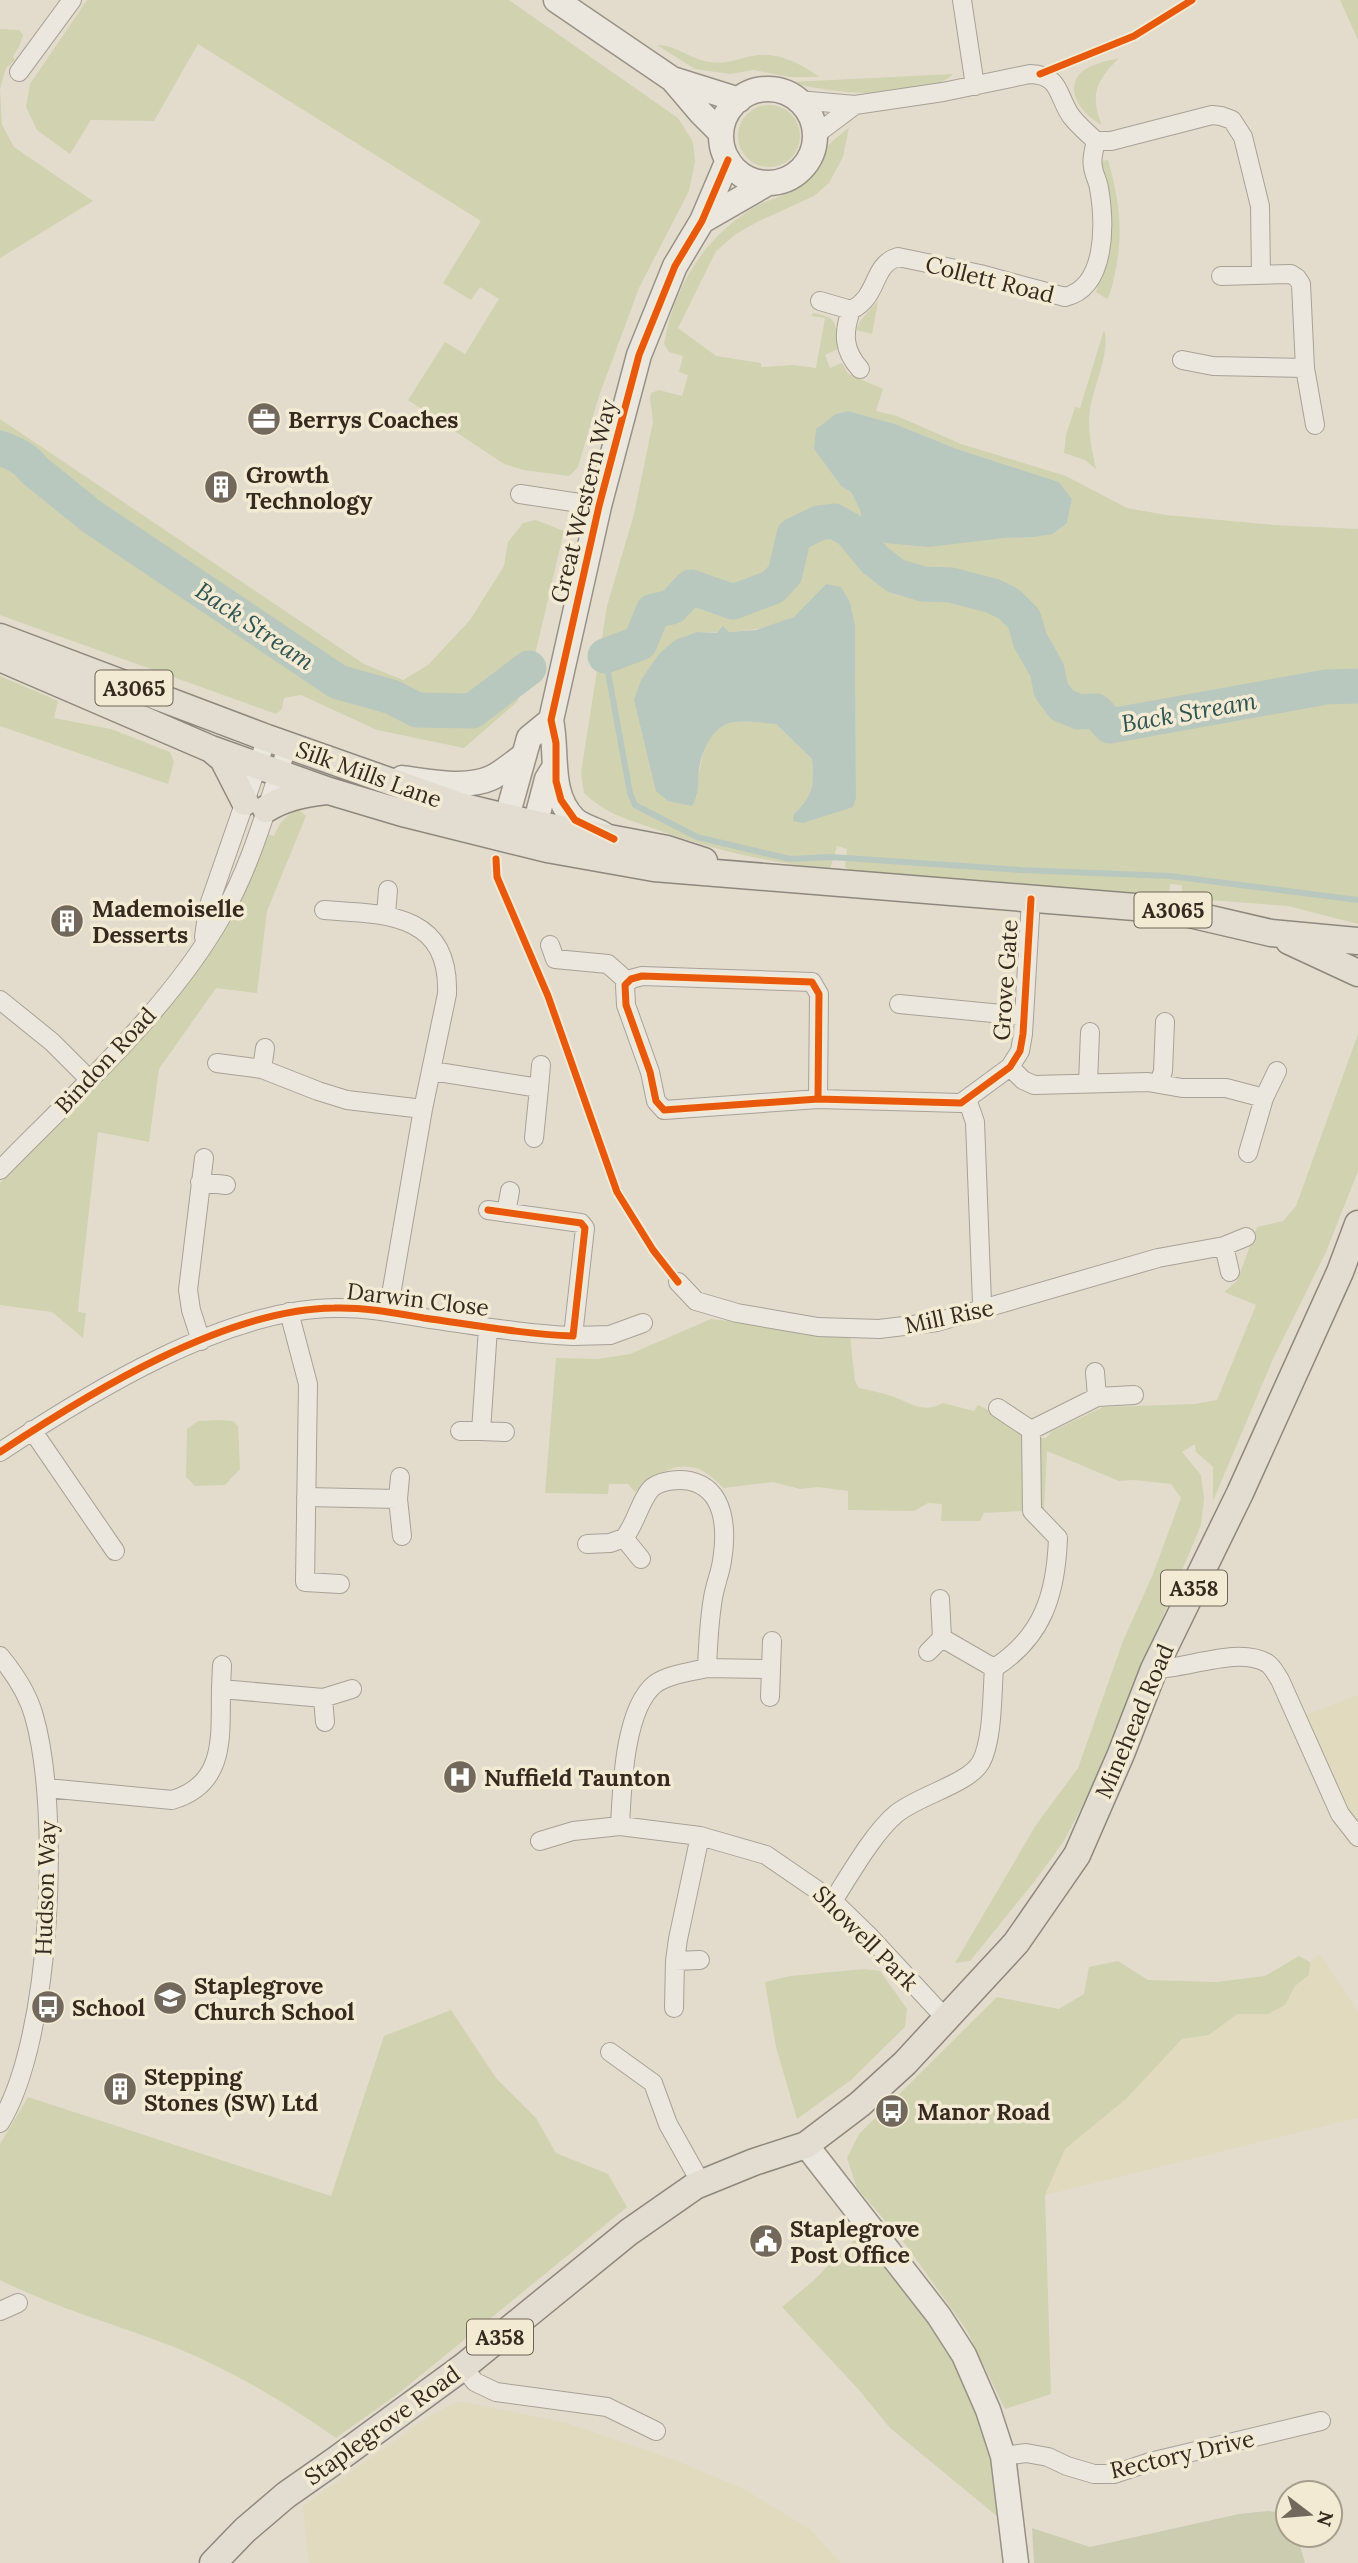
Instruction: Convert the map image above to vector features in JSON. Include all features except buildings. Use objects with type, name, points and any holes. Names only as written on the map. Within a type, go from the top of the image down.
[{"type":"main road","name":"Silk Mills Lane","points":[[0,637],[460,806],[504,828]]},
{"type":"main road","name":"Silk Mills Lane","points":[[0,658],[211,748],[329,791],[406,814],[504,828],[654,868],[1172,910],[1272,933],[1358,941]]},
{"type":"main road","points":[[211,748],[223,759],[255,805],[305,793],[329,791]]},
{"type":"main road","name":"Silk Mills Lane","points":[[532,835],[614,839],[667,849],[749,876]]},
{"type":"main road","name":"Silk Mills Lane","points":[[1272,933],[1358,973]]},
{"type":"main road","name":"Minehead Road","points":[[806,2145],[860,2104],[947,2020],[1016,1943],[1077,1855],[1154,1669],[1240,1493],[1358,1224]]},
{"type":"main road","name":"Staplegrove Road","points":[[213,2563],[245,2530],[286,2495],[463,2367],[629,2232],[701,2183],[806,2145]]},
{"type":"street","points":[[19,72],[72,0]]},
{"type":"street","points":[[556,0],[673,79],[739,100]]},
{"type":"street","points":[[962,0],[975,86]]},
{"type":"street","points":[[798,100],[855,105],[1040,74],[1056,85],[1069,114],[1096,141],[1111,141],[1212,115],[1232,120],[1243,136],[1257,193],[1261,275]]},
{"type":"street","points":[[673,79],[721,133]]},
{"type":"street","points":[[769,89],[784,92],[798,100],[807,110],[815,135],[813,150],[807,163],[796,174],[783,181],[768,183],[745,177],[728,160],[722,147],[721,133],[730,109],[739,100],[753,92],[769,89]]},
{"type":"street","points":[[815,135],[855,105]]},
{"type":"street","name":"Collett Road","points":[[851,310],[869,297],[881,268],[898,257],[980,274],[1054,295],[1065,297],[1077,294],[1091,280],[1102,237],[1099,187],[1092,166],[1096,141]]},
{"type":"street","name":"Great Western Way","points":[[614,839],[575,820],[561,800],[555,765],[556,743],[551,720],[600,506],[639,355],[675,267],[702,221],[728,160]]},
{"type":"street","name":"Great Western Way","points":[[702,221],[768,183]]},
{"type":"street","points":[[1221,276],[1291,274],[1301,284],[1305,368],[1315,425]]},
{"type":"street","points":[[820,300],[851,310],[845,328],[845,339],[851,359],[860,369]]},
{"type":"street","points":[[1182,360],[1213,366],[1305,368]]},
{"type":"street","points":[[520,494],[600,506]]},
{"type":"street","points":[[504,828],[529,737],[551,720]]},
{"type":"street","name":"Bindon Road","points":[[0,1170],[153,1011],[203,944],[208,908],[255,805],[278,741]]},
{"type":"street","points":[[354,768],[431,783],[475,783],[490,778],[523,756]]},
{"type":"street","name":"Great Western Way","points":[[532,835],[547,779],[555,765]]},
{"type":"street","points":[[386,914],[388,890]]},
{"type":"street","name":"Grove Gate","points":[[967,1099],[1010,1067],[1020,1052],[1031,899]]},
{"type":"street","points":[[324,910],[386,914],[420,929],[440,951],[447,975],[447,994],[423,1109],[388,1312]]},
{"type":"street","points":[[550,946],[555,959],[608,964],[628,982]]},
{"type":"street","points":[[818,1099],[819,994],[812,982],[642,976],[628,982],[624,990],[626,1005],[650,1072],[656,1101],[664,1110],[818,1099],[955,1103],[967,1099],[975,1122],[982,1301],[979,1310]]},
{"type":"street","points":[[0,1000],[52,1042],[89,1080]]},
{"type":"street","name":"Grove Gate","points":[[899,1004],[1024,1016]]},
{"type":"street","points":[[1159,1083],[1163,1071],[1165,1021]]},
{"type":"street","points":[[1088,1083],[1090,1032]]},
{"type":"street","points":[[262,1069],[265,1048]]},
{"type":"street","points":[[217,1063],[262,1069],[348,1100],[423,1109]]},
{"type":"street","points":[[534,1138],[541,1065]]},
{"type":"street","name":"Grove Gate","points":[[1010,1067],[1023,1080],[1034,1084],[1159,1083],[1182,1088],[1226,1088],[1264,1098]]},
{"type":"street","points":[[432,1071],[539,1088]]},
{"type":"street","points":[[1248,1153],[1264,1098],[1277,1071]]},
{"type":"street","points":[[201,1341],[188,1290],[204,1158]]},
{"type":"street","points":[[200,1182],[226,1185]]},
{"type":"street","points":[[510,1191],[497,1211],[581,1223],[586,1228],[573,1336]]},
{"type":"street","name":"Mill Rise","points":[[678,1282],[696,1301],[737,1313],[818,1328],[879,1329],[937,1322],[1158,1258],[1224,1246],[1246,1237]]},
{"type":"street","points":[[1224,1246],[1230,1272]]},
{"type":"street","name":"Darwin Close","points":[[0,1452],[32,1430],[135,1370],[201,1341],[289,1312],[334,1308],[388,1312],[488,1328],[573,1336],[610,1335],[643,1323]]},
{"type":"street","points":[[289,1312],[308,1384],[305,1582],[340,1584]]},
{"type":"street","name":"Darwin Close","points":[[481,1431],[488,1328]]},
{"type":"street","points":[[1095,1372],[1097,1397]]},
{"type":"street","points":[[1031,1430],[1097,1397],[1134,1395]]},
{"type":"street","points":[[998,1408],[1031,1430]]},
{"type":"street","points":[[32,1430],[115,1551]]},
{"type":"street","points":[[995,1668],[1016,1654],[1035,1629],[1051,1594],[1057,1564],[1058,1538],[1031,1511],[1031,1430]]},
{"type":"street","points":[[460,1431],[505,1432]]},
{"type":"street","points":[[400,1477],[398,1499],[402,1536]]},
{"type":"street","points":[[587,1544],[610,1543],[624,1538],[634,1527],[645,1498],[653,1488],[668,1481],[684,1480],[703,1485],[719,1504],[724,1518],[722,1563],[713,1594],[707,1668]]},
{"type":"street","points":[[306,1497],[398,1499]]},
{"type":"street","points":[[624,1538],[641,1559]]},
{"type":"street","points":[[928,1652],[942,1638],[940,1599]]},
{"type":"street","points":[[942,1638],[995,1668]]},
{"type":"street","points":[[770,1698],[772,1642]]},
{"type":"street","name":"Hudson Way","points":[[0,1656],[21,1685],[34,1714],[47,1788],[49,1826],[46,1916],[34,2026],[22,2076],[0,2123]]},
{"type":"street","points":[[1154,1669],[1173,1669],[1222,1658],[1254,1657],[1270,1664],[1280,1680],[1340,1814],[1358,1837]]},
{"type":"street","points":[[47,1788],[172,1800],[187,1796],[212,1773],[217,1760],[220,1743],[222,1665]]},
{"type":"street","points":[[620,1826],[635,1713],[643,1697],[656,1683],[707,1668],[771,1668]]},
{"type":"street","points":[[833,1900],[872,1842],[894,1815],[918,1798],[970,1776],[980,1763],[987,1749],[995,1668]]},
{"type":"street","points":[[221,1689],[323,1698],[352,1689]]},
{"type":"street","points":[[323,1698],[325,1722]]},
{"type":"street","name":"Showell Park","points":[[540,1841],[573,1831],[620,1826],[700,1836],[736,1844],[766,1855],[833,1900],[947,2020]]},
{"type":"street","points":[[674,2008],[675,1961],[700,1836]]},
{"type":"street","points":[[675,1961],[701,1960]]},
{"type":"street","points":[[610,2052],[653,2083],[668,2124],[701,2183]]},
{"type":"street","points":[[806,2145],[939,2316],[964,2355],[988,2410],[1003,2456],[1016,2563]]},
{"type":"street","points":[[0,2311],[18,2303]]},
{"type":"street","points":[[463,2367],[475,2382],[496,2392],[607,2407],[656,2431]]},
{"type":"street","name":"Rectory Drive","points":[[1003,2456],[1026,2453],[1048,2457],[1066,2466],[1094,2474],[1114,2474],[1150,2462],[1321,2421]]},
{"type":"shaded area","points":[[848,411],[895,424],[957,449],[1059,482],[1072,499],[1067,523],[1053,534],[1033,537],[929,547],[885,543],[868,533],[851,492],[841,486],[814,449],[816,429],[836,414]]},
{"type":"shaded area","points":[[826,584],[841,587],[850,602],[855,625],[856,798],[853,807],[803,823],[793,821],[794,814],[806,801],[811,789],[812,759],[776,724],[745,722],[721,727],[708,743],[700,763],[697,793],[692,806],[668,801],[656,791],[634,700],[641,680],[659,654],[675,640],[697,632],[717,633],[723,626],[729,632],[756,630],[794,617]]},
{"type":"shaded area","points":[[1358,1695],[1358,1826],[1348,1812],[1302,1716]]},
{"type":"shaded area","points":[[1320,1954],[1358,2012],[1358,2118],[1045,2195],[1065,2149],[1126,2099],[1182,2039],[1209,2035],[1237,2014],[1268,2014],[1285,2005],[1295,1986],[1309,1975],[1310,1962]]},
{"type":"shaded area","points":[[459,2401],[567,2423],[675,2460],[744,2489],[810,2529],[841,2563],[309,2563],[303,2506],[429,2416]]},
{"type":"green space","points":[[87,0],[509,0],[678,118],[693,142],[695,162],[689,191],[639,288],[599,396],[578,467],[569,476],[524,470],[504,464],[408,400],[445,342],[465,354],[499,299],[480,287],[471,300],[443,283],[481,221],[198,44],[154,121],[91,120],[70,154],[37,130],[26,107],[30,84]]},
{"type":"green space","points":[[1340,0],[1358,0],[1358,40]]},
{"type":"green space","points":[[0,29],[19,30],[23,35],[13,56],[15,60],[6,68],[0,89]]},
{"type":"green space","points":[[657,45],[715,63],[770,55],[796,63],[819,77],[790,77],[753,70],[730,74],[695,69]]},
{"type":"green space","points":[[1119,58],[1105,73],[1097,88],[1096,105],[1102,125],[1079,105],[1074,91],[1075,83],[1086,69]]},
{"type":"green space","points":[[953,74],[940,83],[899,92],[827,90],[791,82]]},
{"type":"green space","points":[[0,89],[2,125],[14,147],[93,201],[0,258]]},
{"type":"green space","points":[[763,105],[775,105],[791,114],[798,124],[798,148],[791,158],[775,167],[763,167],[752,162],[743,153],[738,142],[738,130],[743,119],[752,110]]},
{"type":"green space","points":[[849,127],[843,157],[829,183],[814,196],[736,234],[716,251],[678,328],[716,356],[761,363],[761,367],[793,365],[816,368],[825,318],[812,316],[813,313],[828,317],[836,328],[838,349],[825,355],[830,368],[842,363],[848,374],[883,389],[876,411],[897,416],[961,444],[1066,476],[1127,508],[1166,515],[1274,525],[1358,529],[1358,924],[1288,906],[1182,898],[1182,885],[1170,884],[1169,895],[852,872],[845,867],[847,849],[837,846],[830,869],[785,863],[677,837],[609,811],[584,793],[581,773],[607,606],[634,514],[653,422],[651,393],[659,390],[682,396],[688,375],[679,372],[683,356],[669,352],[664,344],[675,303],[694,266],[719,234],[753,208],[802,185],[810,177],[829,145]],"holes":[[[848,411],[895,424],[957,449],[1059,482],[1072,499],[1067,523],[1053,534],[1003,538],[863,526],[860,510],[851,492],[841,486],[814,449],[836,414]],[[826,584],[850,602],[855,625],[856,798],[794,814],[806,801],[811,789],[812,759],[776,724],[743,721],[725,725],[710,739],[702,758],[696,800],[697,632],[748,630],[786,621],[804,609]]]},
{"type":"green space","points":[[1108,160],[1115,188],[1120,230],[1118,258],[1107,299],[1096,292],[1103,264],[1101,167],[1102,161]]},
{"type":"green space","points":[[878,301],[872,334],[856,330],[860,321]]},
{"type":"green space","points":[[1104,330],[1105,348],[1089,417],[1096,469],[1085,460],[1064,453],[1066,435],[1075,407],[1080,408]]},
{"type":"green space","points":[[0,419],[364,664],[403,680],[428,665],[470,620],[504,566],[508,542],[523,523],[536,520],[564,531],[535,655],[517,702],[464,748],[377,730],[301,695],[284,698],[282,709],[276,714],[0,615]]},
{"type":"green space","points":[[0,676],[58,701],[54,718],[111,729],[170,752],[174,762],[168,784],[0,726]]},
{"type":"green space","points":[[299,810],[306,816],[267,911],[257,993],[216,988],[159,1069],[149,1142],[98,1132],[78,1312],[86,1313],[83,1338],[52,1312],[0,1305],[0,1183],[148,1031],[263,833],[274,836],[283,820]]},
{"type":"green space","points":[[1358,1034],[1358,1171],[1326,1252],[1273,1359],[1213,1501],[1213,1467],[1196,1452],[1195,1444],[1182,1452],[1201,1475],[1204,1498],[1201,1525],[1089,1793],[1064,1841],[970,1961],[955,1963],[1036,1825],[1078,1768],[1123,1641],[1153,1574],[1181,1498],[1171,1484],[1119,1481],[1047,1451],[1044,1510],[984,1513],[980,1521],[941,1521],[942,1504],[928,1503],[914,1511],[848,1510],[848,1491],[818,1487],[800,1489],[773,1482],[724,1488],[701,1470],[691,1467],[665,1471],[635,1492],[628,1484],[609,1484],[608,1494],[545,1493],[556,1358],[598,1359],[630,1354],[711,1319],[850,1335],[855,1381],[859,1388],[928,1408],[943,1403],[974,1411],[978,1405],[1009,1420],[1025,1438],[1046,1438],[1051,1432],[1103,1407],[1194,1404],[1217,1400],[1256,1305],[1224,1292],[1237,1281],[1257,1227],[1283,1221],[1296,1206]]},
{"type":"green space","points":[[198,1421],[233,1421],[238,1426],[240,1469],[225,1485],[195,1486],[186,1477],[187,1429]]},
{"type":"green space","points":[[1299,1956],[1310,1962],[1309,1975],[1295,1986],[1285,2005],[1268,2014],[1237,2014],[1209,2035],[1182,2039],[1126,2099],[1065,2149],[1045,2195],[1051,2394],[1005,2409],[966,2329],[906,2245],[857,2188],[847,2158],[859,2134],[997,1997],[1059,2009],[1084,1994],[1089,1967],[1118,1961],[1148,1980],[1216,1982],[1265,1976]]},
{"type":"green space","points":[[864,1969],[880,1971],[907,2009],[905,2027],[851,2080],[797,2119],[776,2047],[765,1982],[790,1976]]},
{"type":"green space","points":[[451,2010],[496,2078],[536,2118],[556,2153],[608,2174],[627,2207],[399,2393],[336,2438],[260,2389],[200,2358],[44,2300],[0,2280],[0,2144],[28,2097],[331,2196],[384,2036]]},
{"type":"green space","points":[[861,2233],[954,2351],[991,2445],[998,2517],[890,2428],[859,2390],[782,2307],[813,2281]]},
{"type":"green space","points":[[1274,2512],[1274,2549],[1301,2549],[1305,2563],[1034,2563],[1032,2528],[1090,2547],[1239,2514]]},
{"type":"waterway","name":"Back Stream","points":[[0,448],[23,459],[91,516],[338,682],[392,697],[417,710],[472,711],[529,668]]},
{"type":"waterway","name":"Back Stream","points":[[605,656],[640,643],[653,611],[672,607],[691,587],[733,602],[773,587],[785,574],[794,535],[819,523],[834,521],[850,530],[875,560],[896,576],[923,584],[951,585],[993,596],[1009,604],[1024,619],[1030,640],[1047,670],[1051,690],[1062,705],[1079,712],[1096,711],[1110,726],[1326,687],[1358,686]]},
{"type":"waterway","points":[[853,536],[872,528]]},
{"type":"waterway","points":[[605,656],[630,793],[635,805],[697,837],[790,859],[831,857],[1021,870],[1170,876],[1358,900]]},
{"type":"cycle path","points":[[1040,74],[1134,36],[1192,0]]},
{"type":"cycle path","points":[[614,839],[575,820],[561,800],[556,781],[556,743],[551,720],[599,506],[639,355],[675,266],[702,221],[728,160]]},
{"type":"cycle path","points":[[496,859],[497,877],[548,996],[617,1192],[653,1250],[678,1282]]},
{"type":"cycle path","points":[[818,1099],[819,994],[812,982],[642,976],[631,979],[625,985],[626,1005],[650,1072],[656,1101],[664,1110],[818,1099],[961,1103],[1010,1067],[1020,1051],[1031,899]]},
{"type":"cycle path","points":[[0,1452],[74,1405],[160,1358],[204,1338],[292,1312],[334,1308],[368,1309],[498,1329],[573,1336],[585,1228],[581,1223],[488,1210]]},
{"type":"place","name":"Berrys Coaches","points":[[264,419]]},
{"type":"place","name":"Growth Technology","points":[[221,487]]},
{"type":"place","name":"Mademoiselle Desserts","points":[[67,921]]},
{"type":"place","name":"Nuffield Taunton","points":[[460,1777]]},
{"type":"place","name":"Staplegrove Church School","points":[[170,1998]]},
{"type":"place","name":"School","points":[[48,2007]]},
{"type":"place","name":"Stepping Stones (SW) Ltd","points":[[120,2089]]},
{"type":"place","name":"Manor Road","points":[[892,2111]]},
{"type":"place","name":"Staplegrove Post Office","points":[[766,2241]]}]
